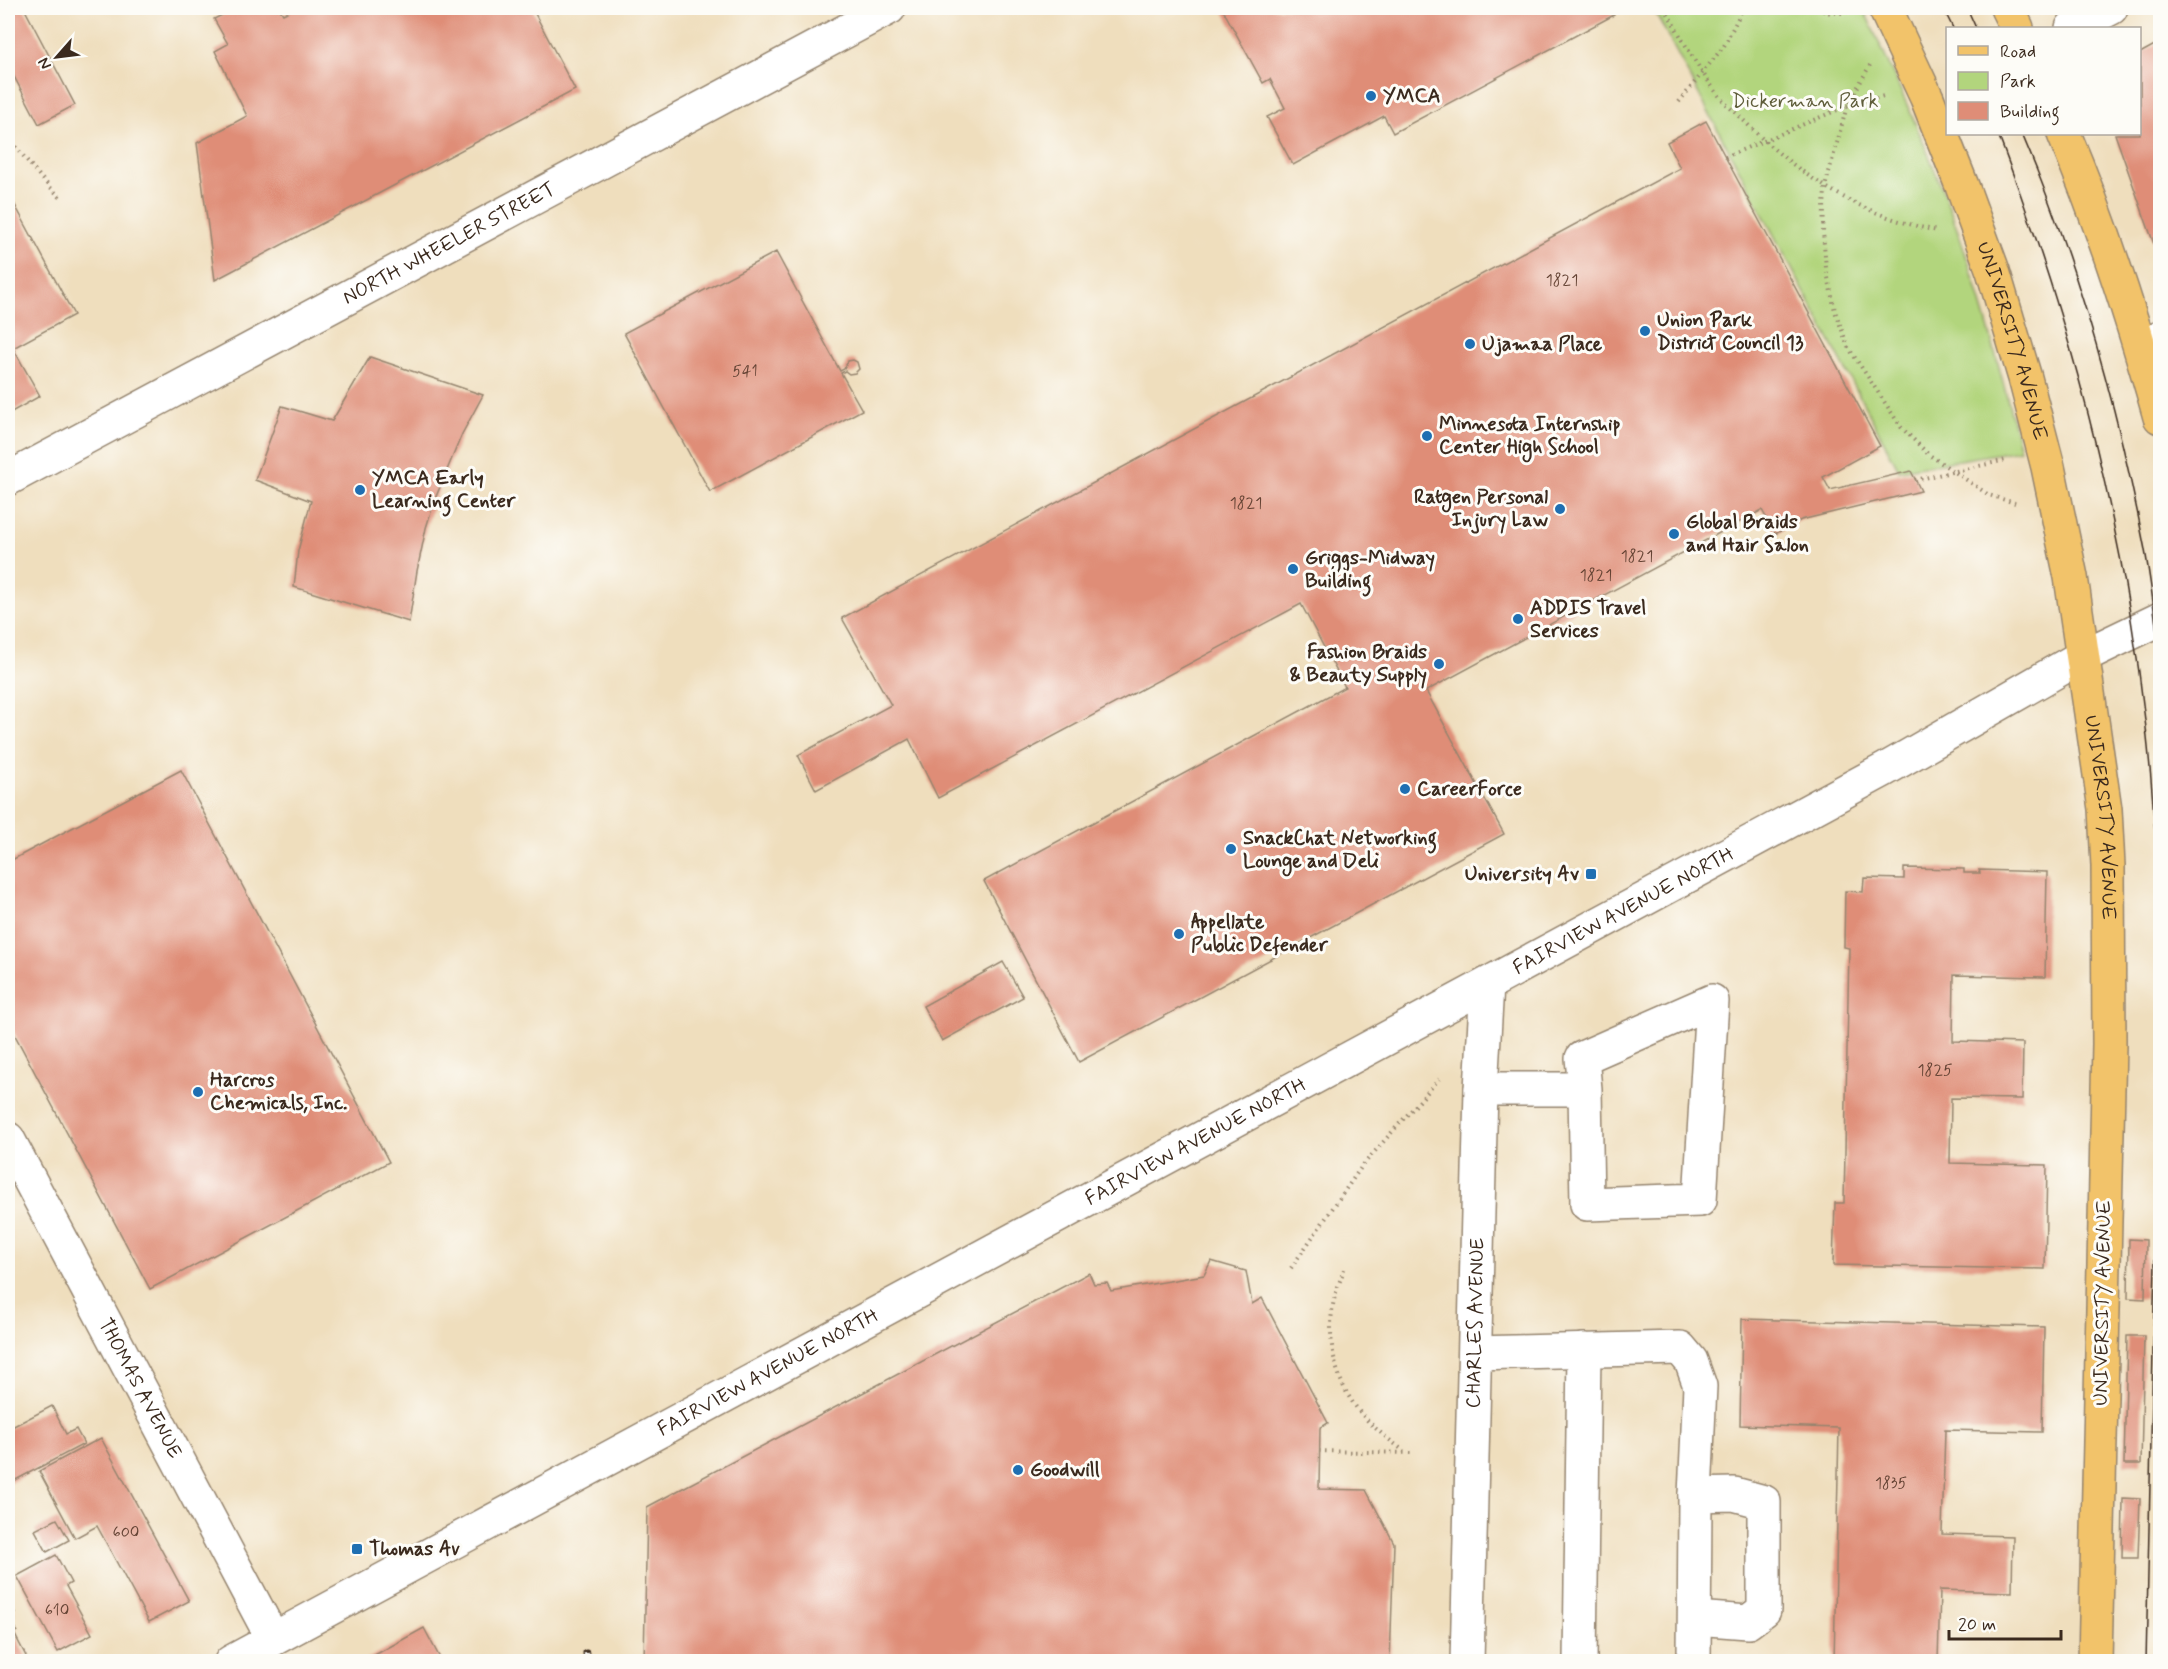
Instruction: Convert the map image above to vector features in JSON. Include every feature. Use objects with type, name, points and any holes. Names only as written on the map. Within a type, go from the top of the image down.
[{"type":"main road","name":"UNIVERSITY AVENUE","points":[[1885,8],[1928,98],[1962,186],[2011,328],[2048,467],[2071,577],[2105,809],[2108,867],[2109,1044],[2095,1662]]},
{"type":"main road","points":[[2007,8],[2016,27]]},
{"type":"main road","points":[[2064,135],[2151,342],[2160,417]]},
{"type":"street","name":"NORTH WHEELER STREET","points":[[8,479],[889,8]]},
{"type":"street","points":[[2074,27],[2111,8]]},
{"type":"street","name":"FAIRVIEW AVENUE NORTH","points":[[231,1662],[1884,770],[2081,657],[2160,619]]},
{"type":"street","name":"CHARLES AVENUE","points":[[1467,1662],[1481,1089],[1487,985]]},
{"type":"street","points":[[1712,1001],[1701,1200],[1587,1203],[1585,1089],[1582,1058],[1712,1001]]},
{"type":"street","points":[[1481,1089],[1585,1089]]},
{"type":"street","name":"THOMAS AVENUE","points":[[8,1139],[273,1638]]},
{"type":"street","points":[[1475,1353],[1680,1348],[1691,1361],[1700,1386],[1695,1495],[1694,1662]]},
{"type":"street","points":[[1580,1662],[1584,1350]]},
{"type":"street","points":[[1695,1495],[1734,1494],[1764,1502],[1764,1610],[1748,1622],[1695,1618]]},
{"type":"path","points":[[1665,8],[1721,98],[1764,141],[1793,165],[1825,187],[1866,209],[1906,224],[1938,231]]},
{"type":"path","points":[[1680,102],[1724,45],[1743,8]]},
{"type":"path","points":[[1811,8],[1831,13],[1845,13]]},
{"type":"path","points":[[1870,65],[1847,106],[1825,187],[1823,232],[1826,268],[1835,311],[1848,347],[1901,428],[1928,454],[1989,495],[2015,503]]},
{"type":"path","points":[[1725,157],[1847,106],[1884,96]]},
{"type":"path","points":[[8,137],[42,179],[60,196]]},
{"type":"path","points":[[1915,480],[2006,460]]},
{"type":"path","points":[[1291,1268],[1362,1166],[1439,1079]]},
{"type":"path","points":[[1344,1269],[1332,1313],[1336,1366],[1356,1408],[1378,1431],[1404,1451]]},
{"type":"path","points":[[1320,1451],[1404,1451],[1411,1453]]},
{"type":"green space","name":"Dickerman Park","points":[[1653,8],[1863,8],[1917,128],[1954,221],[1988,326],[2020,450],[1899,470]]},
{"type":"building","points":[[8,8],[24,8],[75,105],[39,124],[8,65]]},
{"type":"building","points":[[236,8],[279,8],[283,14],[295,8],[532,8],[575,90],[215,280],[197,143],[247,116],[215,51],[228,44],[214,19]]},
{"type":"building","name":"YMCA","points":[[1222,8],[1609,8],[1614,15],[1393,133],[1384,116],[1293,165],[1267,117],[1285,108],[1270,79],[1263,83]]},
{"type":"building","points":[[2160,42],[2160,261],[2115,135],[2141,135],[2141,52]]},
{"type":"building","name":"Griggs-Midway Building","points":[[1706,121],[1880,446],[1823,477],[1830,490],[1911,471],[1921,491],[1801,520],[1775,534],[1762,510],[1426,691],[1504,834],[1079,1062],[984,881],[1345,687],[1301,604],[938,798],[909,739],[816,790],[798,755],[891,705],[842,618],[1680,168],[1667,142]]},
{"type":"building","points":[[8,192],[74,315],[13,348],[40,396],[8,414]]},
{"type":"building","points":[[776,252],[840,371],[844,369],[848,361],[857,362],[859,369],[855,373],[849,374],[845,371],[841,373],[862,410],[710,492],[624,333]]},
{"type":"building","name":"YMCA Early Learning Center","points":[[370,357],[483,395],[462,434],[435,499],[426,528],[409,622],[294,587],[298,551],[311,501],[255,480],[282,406],[332,421]]},
{"type":"building","name":"Harcros Chemicals, Inc.","points":[[181,770],[389,1162],[150,1289],[8,1022],[8,862]]},
{"type":"building","points":[[1904,868],[1964,869],[1964,873],[1980,873],[1979,870],[2047,872],[2045,977],[1954,975],[1953,1041],[2023,1043],[2022,1099],[1951,1098],[1950,1163],[2047,1165],[2045,1269],[1833,1265],[1835,1203],[1844,1203],[1849,948],[1844,947],[1845,891],[1863,892],[1864,878],[1904,879]]},
{"type":"building","points":[[1003,962],[1023,997],[942,1041],[923,1006]]},
{"type":"building","points":[[2129,1239],[2146,1240],[2145,1299],[2128,1298]]},
{"type":"building","name":"Goodwill","points":[[1211,1261],[1246,1271],[1252,1304],[1262,1298],[1328,1423],[1320,1428],[1319,1489],[1366,1490],[1394,1543],[1390,1662],[644,1662],[647,1507],[1089,1273],[1094,1284],[1107,1283],[1111,1291],[1204,1275]]},
{"type":"building","points":[[1742,1319],[2044,1327],[2042,1432],[1945,1430],[1942,1534],[2013,1536],[2012,1592],[1940,1590],[1938,1662],[1834,1662],[1839,1428],[1740,1425]]},
{"type":"building","points":[[2127,1336],[2144,1336],[2141,1464],[2124,1464]]},
{"type":"building","points":[[52,1406],[66,1434],[76,1429],[84,1444],[8,1484],[8,1429]]},
{"type":"building","points":[[101,1438],[189,1601],[149,1622],[97,1526],[75,1538],[39,1471]]},
{"type":"building","points":[[2123,1498],[2140,1499],[2138,1558],[2122,1558]]},
{"type":"building","points":[[57,1519],[69,1540],[47,1552],[35,1530]]},
{"type":"building","points":[[56,1555],[71,1583],[66,1586],[92,1634],[58,1652],[17,1576]]},
{"type":"building","points":[[8,1598],[15,1613],[9,1616],[17,1631],[14,1633],[29,1662],[8,1662]]},
{"type":"building","points":[[424,1628],[442,1662],[362,1662]]},
{"type":"tram line","points":[[1943,8],[1952,27]]},
{"type":"tram line","points":[[1967,8],[1976,27]]},
{"type":"tram line","points":[[1998,135],[2049,279],[2091,426],[2124,576],[2149,755],[2160,946],[2160,1082],[2146,1662]]},
{"type":"tram line","points":[[2022,135],[2060,232],[2107,385],[2146,554],[2160,657]]},
{"type":"railway","points":[[586,1653],[587,1662]]},
{"type":"place","name":"YMCA","points":[[1371,96]]},
{"type":"place","name":"Union Park District Council 13","points":[[1645,331]]},
{"type":"place","name":"Ujamaa Place","points":[[1470,344]]},
{"type":"place","name":"Minnesota Internship Center High School","points":[[1427,436]]},
{"type":"place","name":"YMCA Early Learning Center","points":[[360,490]]},
{"type":"place","name":"Ratgen Personal Injury Law","points":[[1560,509]]},
{"type":"place","name":"Global Braids and Hair Salon","points":[[1674,534]]},
{"type":"place","name":"Griggs-Midway Building","points":[[1293,569]]},
{"type":"place","name":"ADDIS Travel Services","points":[[1518,619]]},
{"type":"place","name":"Fashion Braids & Beauty Supply","points":[[1439,664]]},
{"type":"place","name":"CareerForce","points":[[1405,789]]},
{"type":"place","name":"SnackChat Networking Lounge and Deli","points":[[1231,849]]},
{"type":"place","name":"University Av","points":[[1591,874]]},
{"type":"place","name":"Appellate Public Defender","points":[[1179,934]]},
{"type":"place","name":"Harcros Chemicals, Inc.","points":[[198,1092]]},
{"type":"place","name":"Goodwill","points":[[1018,1470]]},
{"type":"place","name":"Thomas Av","points":[[357,1549]]}]
